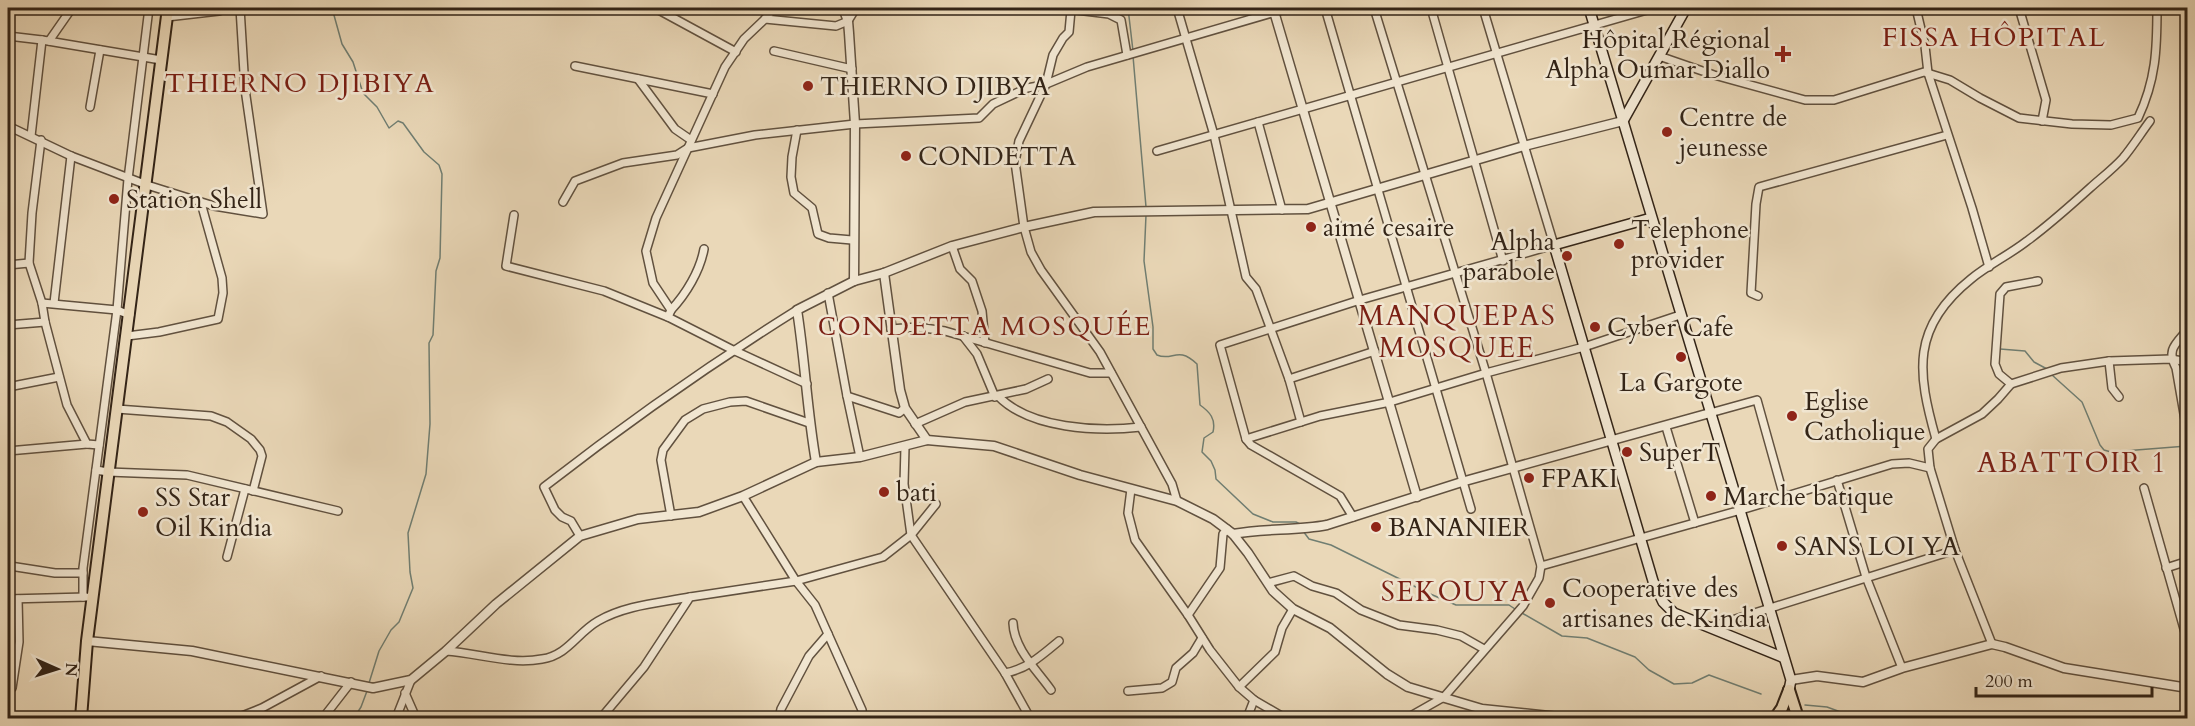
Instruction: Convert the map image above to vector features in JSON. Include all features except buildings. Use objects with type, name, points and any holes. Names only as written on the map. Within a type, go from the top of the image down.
[{"type":"main road","points":[[1589,8],[1768,608],[1798,718]]},
{"type":"main road","points":[[1623,121],[1686,8]]},
{"type":"main road","points":[[81,718],[88,598],[98,568],[108,472],[147,186],[167,12]]},
{"type":"main road","points":[[1651,218],[1554,245],[1640,538],[1653,581],[1663,602],[1674,613],[1782,657]]},
{"type":"main road","points":[[1775,718],[1782,708],[1790,685]]},
{"type":"street","points":[[31,136],[45,40],[72,8]]},
{"type":"street","points":[[8,599],[88,598],[83,571],[117,310],[128,179],[149,8]]},
{"type":"street","points":[[167,12],[219,11],[227,8]]},
{"type":"street","points":[[8,126],[71,156],[147,186],[201,202],[263,214],[245,89],[240,8]]},
{"type":"street","points":[[655,8],[736,52]]},
{"type":"street","points":[[669,313],[653,283],[646,251],[656,218],[725,67],[744,39],[774,8]]},
{"type":"street","points":[[835,8],[848,21]]},
{"type":"street","points":[[843,8],[848,21],[855,124],[852,240],[854,281]]},
{"type":"street","points":[[765,19],[836,27],[848,21],[856,8]]},
{"type":"street","points":[[1060,8],[1109,14],[1121,20],[1131,53]]},
{"type":"street","points":[[1177,8],[1214,135],[1246,277],[1256,289],[1302,422]]},
{"type":"street","points":[[563,202],[575,181],[622,163],[678,155],[688,148],[755,135],[855,124],[979,118],[993,104],[1027,88],[1046,84],[1087,67],[1131,53],[1274,10],[1289,8]]},
{"type":"street","points":[[1325,8],[1471,509]]},
{"type":"street","points":[[1374,8],[1486,373],[1541,566],[1537,584],[1523,606],[1444,697],[1407,718]]},
{"type":"street","points":[[1431,8],[1503,261]]},
{"type":"street","points":[[1353,517],[1340,496],[1251,445],[1246,439],[1220,345],[1360,300],[1554,245],[1483,8]]},
{"type":"street","points":[[1157,151],[1654,8]]},
{"type":"street","points":[[1916,8],[1925,46],[1928,73],[1989,267]]},
{"type":"street","points":[[2019,8],[2046,100],[2042,121]]},
{"type":"street","points":[[1659,56],[1713,75],[1805,100],[1834,99],[1924,72],[1950,80],[2019,118],[2072,124],[2111,125],[2138,118],[2149,93],[2157,53],[2157,8]]},
{"type":"street","points":[[1071,10],[1068,32],[1053,55],[1046,84],[1016,152],[1015,162],[1024,227],[1030,252],[1100,352],[1172,484],[1177,501]]},
{"type":"street","points":[[1274,10],[1417,497]]},
{"type":"street","points":[[8,36],[161,60]]},
{"type":"street","points":[[90,107],[100,50]]},
{"type":"street","points":[[774,51],[852,69]]},
{"type":"street","points":[[575,66],[713,94]]},
{"type":"street","points":[[638,79],[675,129],[692,140]]},
{"type":"street","points":[[580,536],[572,522],[555,510],[544,487],[603,441],[733,350],[796,310],[854,281],[884,273],[952,246],[1094,212],[1308,208],[1623,121]]},
{"type":"street","points":[[1936,438],[1926,405],[1921,370],[1922,356],[1936,316],[1946,302],[1971,279],[2052,223],[2108,172],[2124,157],[2150,121]]},
{"type":"street","points":[[1258,122],[1282,210]]},
{"type":"street","points":[[797,130],[791,177],[794,193],[812,208],[818,234],[829,238],[852,240]]},
{"type":"street","points":[[1758,296],[1751,293],[1756,204],[1760,187],[1947,135]]},
{"type":"street","points":[[41,141],[32,213],[29,263],[42,303],[67,405],[87,444]]},
{"type":"street","points":[[54,303],[71,156]]},
{"type":"street","points":[[127,336],[159,332],[218,319],[223,293],[222,278],[201,202]]},
{"type":"street","points":[[514,216],[506,266],[604,291],[669,313],[733,350],[807,384]]},
{"type":"street","points":[[952,246],[960,269],[972,281],[982,310],[985,343]]},
{"type":"street","points":[[669,313],[701,263],[704,249]]},
{"type":"street","points":[[8,264],[29,263]]},
{"type":"street","points":[[884,273],[900,390],[905,408],[927,440]]},
{"type":"street","points":[[2011,384],[1999,374],[1995,364],[2000,294],[2006,287],[2038,281]]},
{"type":"street","points":[[828,293],[860,457]]},
{"type":"street","points":[[42,303],[117,310],[130,315]]},
{"type":"street","points":[[796,310],[807,384],[809,423],[816,462]]},
{"type":"street","points":[[1246,439],[1320,416],[1390,402],[1584,347],[1680,315]]},
{"type":"street","points":[[8,325],[45,322]]},
{"type":"street","points":[[891,329],[917,327],[945,331],[1090,373],[1111,373]]},
{"type":"street","points":[[2187,328],[2171,350],[2187,437]]},
{"type":"street","points":[[963,336],[977,354],[997,396],[1008,406],[1025,415],[1068,426],[1118,429],[1141,427]]},
{"type":"street","points":[[1289,379],[1375,351]]},
{"type":"street","points":[[1992,644],[1955,550],[1930,468],[1928,449],[1936,438],[1982,414],[2011,384],[2061,368],[2109,361],[2171,359],[2187,362]]},
{"type":"street","points":[[2109,361],[2112,388],[2119,398]]},
{"type":"street","points":[[8,387],[59,377]]},
{"type":"street","points":[[915,424],[965,402],[1026,389],[1048,379]]},
{"type":"street","points":[[847,396],[898,413],[905,408]]},
{"type":"street","points":[[1188,615],[1220,568],[1223,534],[1230,531],[1305,529],[1757,400],[1784,497]]},
{"type":"street","points":[[671,516],[661,460],[663,450],[685,420],[703,409],[730,402],[746,401],[809,423]]},
{"type":"street","points":[[117,409],[211,416],[227,422],[251,439],[260,450],[262,456],[253,491]]},
{"type":"street","points":[[1666,427],[1695,523]]},
{"type":"street","points":[[396,718],[411,680],[496,604],[580,536],[638,519],[699,512],[743,496],[816,462],[860,457],[927,440],[994,446],[1080,475],[1177,501],[1213,519],[1230,531],[1274,591],[1293,609],[1330,628],[1387,674],[1408,687],[1482,709],[1568,718]]},
{"type":"street","points":[[8,451],[99,445]]},
{"type":"street","points":[[904,447],[904,484],[911,535],[1005,674],[1030,718]]},
{"type":"street","points":[[1541,566],[1892,464],[1909,463],[1930,468]]},
{"type":"street","points":[[96,470],[187,476],[338,512]]},
{"type":"street","points":[[1837,480],[1866,578],[1902,668]]},
{"type":"street","points":[[2144,488],[2187,643]]},
{"type":"street","points":[[227,557],[245,489]]},
{"type":"street","points":[[1131,489],[1128,513],[1134,540],[1239,687],[1254,700],[1285,718]]},
{"type":"street","points":[[743,496],[796,581],[815,604],[862,710],[863,718]]},
{"type":"street","points":[[446,651],[498,658],[543,659],[564,651],[584,631],[621,609],[796,581],[883,557],[911,535],[936,504]]},
{"type":"street","points":[[1710,627],[1955,550]]},
{"type":"street","points":[[2166,568],[2187,561]]},
{"type":"street","points":[[10,566],[55,573],[98,568]]},
{"type":"street","points":[[1268,583],[1294,576],[1312,586],[1336,593],[1360,610],[1399,625],[1461,636],[1484,649]]},
{"type":"street","points":[[601,718],[644,668],[690,597]]},
{"type":"street","points":[[12,688],[19,642],[18,599]]},
{"type":"street","points":[[1239,687],[1275,652],[1282,628],[1293,609]]},
{"type":"street","points":[[1014,623],[1014,634],[1018,646],[1033,663],[1051,690]]},
{"type":"street","points":[[779,718],[781,709],[809,656],[828,634]]},
{"type":"street","points":[[1128,691],[1162,688],[1172,682],[1176,668],[1194,653],[1202,638]]},
{"type":"street","points":[[87,641],[192,651],[369,687],[411,680]]},
{"type":"street","points":[[1005,674],[1033,663],[1059,642]]},
{"type":"street","points":[[1790,685],[1817,676],[1863,682],[1902,668],[1992,644],[2064,668],[2187,688]]},
{"type":"street","points":[[237,718],[262,708],[321,676]]},
{"type":"street","points":[[323,718],[351,682]]},
{"type":"street","points":[[405,693],[416,718]]},
{"type":"street","points":[[1248,718],[1254,700]]},
{"type":"waterway","points":[[332,8],[342,44],[353,62],[363,93],[377,107],[389,128],[398,121],[403,123],[424,152],[439,165],[442,174],[440,258],[436,271],[433,335],[429,343],[430,424],[426,474],[408,533],[413,588],[399,622],[391,630],[379,651],[369,683]]},
{"type":"waterway","points":[[1128,8],[1133,51]]},
{"type":"waterway","points":[[1133,56],[1146,207]]},
{"type":"waterway","points":[[1146,215],[1144,261],[1153,327],[1153,349],[1157,355],[1162,357],[1180,355],[1190,358],[1197,364],[1200,405],[1209,413],[1214,423],[1213,432],[1204,438],[1202,452],[1211,461],[1216,479],[1253,514],[1273,522],[1300,524]]},
{"type":"waterway","points":[[2000,349],[2025,351],[2034,362],[2047,369]]},
{"type":"waterway","points":[[2052,375],[2082,402],[2104,450],[2111,452],[2187,446]]},
{"type":"waterway","points":[[1303,531],[1309,539],[1331,545],[1456,605],[1509,605],[1515,609]]},
{"type":"waterway","points":[[1522,613],[1562,636],[1587,638],[1635,657],[1649,670],[1674,684],[1692,683],[1709,675],[1761,694]]},
{"type":"waterway","points":[[354,718],[367,691]]},
{"type":"waterway","points":[[1805,705],[1827,707],[1857,718]]},
{"type":"place","name":"Hôpital Régional Alpha Oumar Diallo","points":[[1783,54]]},
{"type":"place","name":"THIERNO DJIBYA","points":[[808,86]]},
{"type":"place","name":"Centre de jeunesse","points":[[1667,132]]},
{"type":"place","name":"CONDETTA","points":[[906,156]]},
{"type":"place","name":"Station Shell","points":[[114,199]]},
{"type":"place","name":"aimé cesaire","points":[[1311,227]]},
{"type":"place","name":"Telephone provider","points":[[1619,244]]},
{"type":"place","name":"Alpha parabole","points":[[1567,256]]},
{"type":"place","name":"Cyber Cafe","points":[[1595,327]]},
{"type":"place","name":"La Gargote","points":[[1681,357]]},
{"type":"place","name":"Eglise Catholique","points":[[1792,416]]},
{"type":"place","name":"SuperT","points":[[1627,452]]},
{"type":"place","name":"FPAKI","points":[[1529,478]]},
{"type":"place","name":"bati","points":[[884,492]]},
{"type":"place","name":"Marche batique","points":[[1711,496]]},
{"type":"place","name":"SS Star Oil Kindia","points":[[143,512]]},
{"type":"place","name":"BANANIER","points":[[1376,527]]},
{"type":"place","name":"SANS LOI YA","points":[[1782,546]]},
{"type":"place","name":"Cooperative des artisanes de Kindia","points":[[1550,603]]},
{"type":"district","name":"FISSA HÔPITAL","points":[[1994,37]]},
{"type":"district","name":"THIERNO DJIBIYA","points":[[300,83]]},
{"type":"district","name":"СONDETTA MOSQUÉE","points":[[985,326]]},
{"type":"district","name":"MANQUEPAS MOSQUEE","points":[[1457,331]]},
{"type":"district","name":"ABATTOIR 1","points":[[2072,462]]},
{"type":"district","name":"SEKOUYA","points":[[1456,591]]}]
